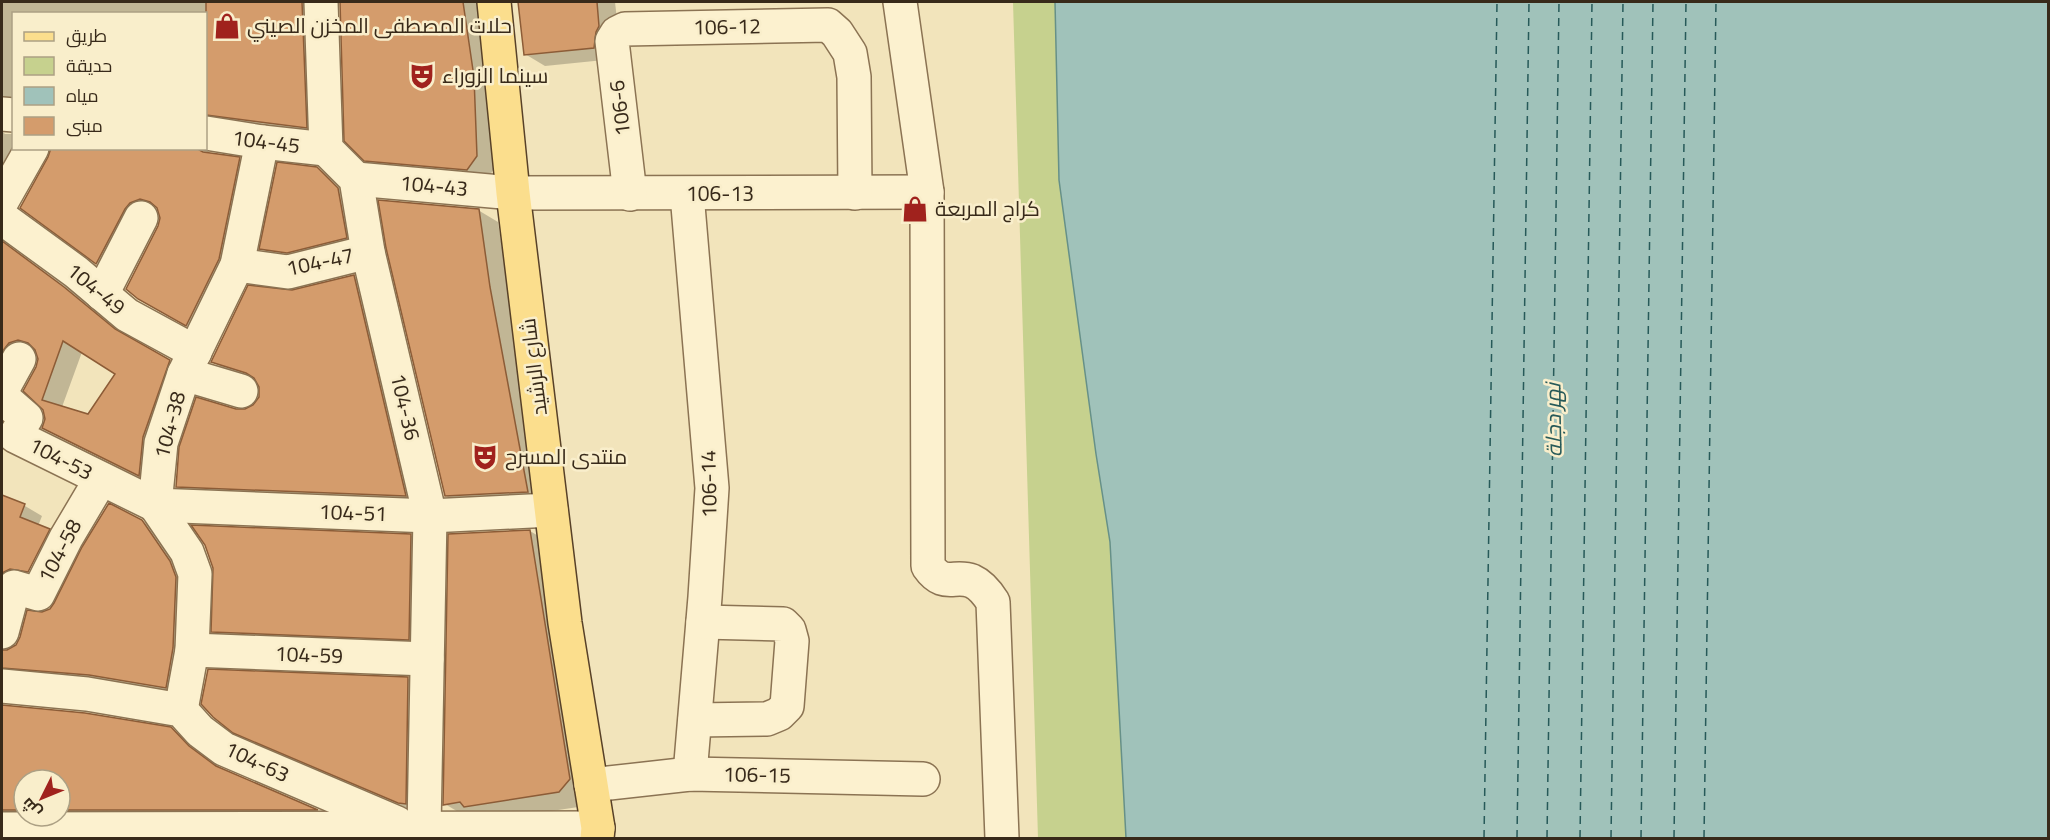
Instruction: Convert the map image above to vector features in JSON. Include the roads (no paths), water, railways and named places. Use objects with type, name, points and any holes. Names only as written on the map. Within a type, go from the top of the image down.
[{"type":"main road","name":"شارع الرشيد","points":[[494,2],[513,193],[564,623],[597,833]]},
{"type":"street","points":[[321,2],[326,149],[356,179]]},
{"type":"street","points":[[900,2],[927,192],[928,566],[933,573],[943,579],[972,581],[986,591],[993,602],[1002,838]]},
{"type":"street","name":"106-12","points":[[625,29],[828,25],[844,43],[852,61],[855,193]]},
{"type":"street","name":"106-6","points":[[625,29],[617,33],[612,41],[630,194]]},
{"type":"street","name":"104-45","points":[[207,134],[326,149]]},
{"type":"street","name":"104-38","points":[[155,505],[161,443],[189,363],[237,265],[262,142]]},
{"type":"street","points":[[2,201],[31,150]]},
{"type":"street","name":"104-43","points":[[356,179],[513,193]]},
{"type":"street","name":"104-36","points":[[356,179],[368,252],[430,516],[427,659],[417,828]]},
{"type":"street","name":"106-13","points":[[513,193],[927,192]]},
{"type":"street","name":"106-14","points":[[687,194],[712,488],[690,774]]},
{"type":"street","name":"104-49","points":[[2,218],[76,272],[189,363],[241,391]]},
{"type":"street","points":[[102,294],[141,218]]},
{"type":"street","name":"104-47","points":[[237,265],[288,272],[368,252]]},
{"type":"street","points":[[2,390],[19,359]]},
{"type":"street","name":"104-53","points":[[2,397],[26,418],[15,436],[155,505]]},
{"type":"street","name":"104-58","points":[[2,632],[8,585],[38,594],[66,538],[101,479]]},
{"type":"street","points":[[2,686],[87,694],[181,710],[192,650],[195,574],[187,552],[155,505]]},
{"type":"street","name":"104-51","points":[[155,505],[430,516],[551,510]]},
{"type":"street","points":[[695,720],[767,719],[779,714],[787,706],[792,640],[789,630],[783,624],[703,622]]},
{"type":"street","name":"104-59","points":[[192,650],[427,659]]},
{"type":"street","name":"104-63","points":[[181,710],[200,731],[224,749],[417,828]]},
{"type":"street","name":"106-15","points":[[591,785],[690,774],[923,779]]},
{"type":"street","points":[[2,828],[417,828],[597,833]]},
{"type":"water","name":"نهر دجلة","points":[[1055,2],[2048,2],[2048,838],[1126,838],[1110,542],[1059,180]]},
{"type":"place","name":"حلات المصطفى المخزن الصيني","points":[[227,26]]},
{"type":"place","name":"سينما الزوراء","points":[[422,76]]},
{"type":"place","name":"كراج المربعة","points":[[915,209]]},
{"type":"place","name":"منتدى المسرح","points":[[485,457]]}]
